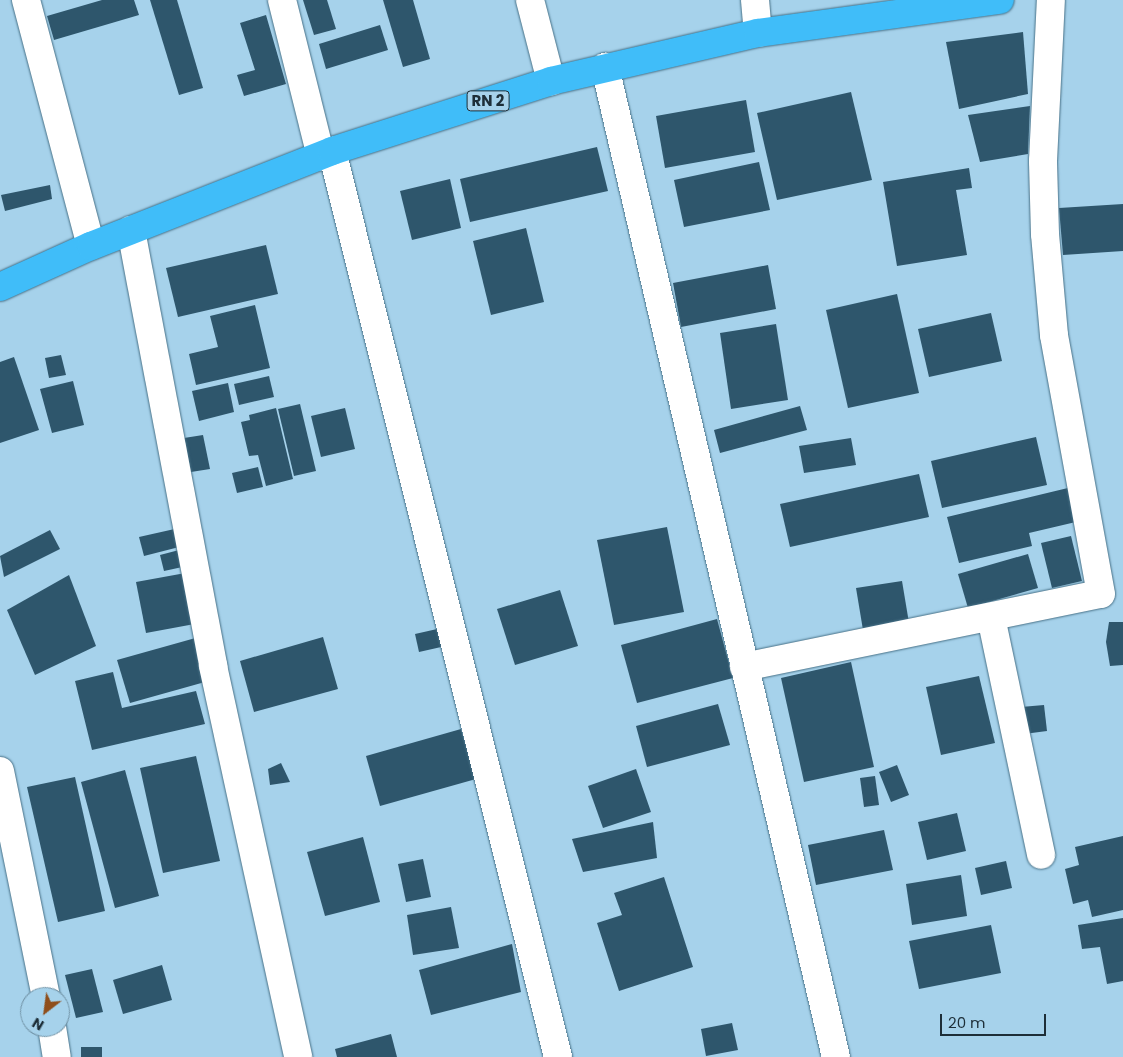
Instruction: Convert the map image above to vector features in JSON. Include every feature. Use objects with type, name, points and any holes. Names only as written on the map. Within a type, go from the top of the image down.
[{"type":"highway","name":"RN 2","points":[[0,287],[91,246],[326,153],[551,81],[758,33],[1000,0]]},
{"type":"street","points":[[26,0],[91,246]]},
{"type":"street","points":[[282,0],[326,153],[558,1057]]},
{"type":"street","points":[[530,0],[551,81]]},
{"type":"street","points":[[754,0],[758,33]]},
{"type":"street","points":[[744,667],[1101,594],[1054,335],[1046,243],[1043,161],[1051,0]]},
{"type":"street","points":[[605,67],[836,1057]]},
{"type":"street","points":[[131,230],[213,666],[298,1057]]},
{"type":"street","points":[[990,617],[1041,855]]},
{"type":"street","points":[[0,770],[44,987]]},
{"type":"street","points":[[54,1037],[57,1057]]},
{"type":"building","points":[[102,0],[134,0],[139,15],[54,40],[47,16]]},
{"type":"building","points":[[150,0],[177,0],[203,88],[179,95]]},
{"type":"building","points":[[303,0],[327,0],[336,29],[314,35]]},
{"type":"building","points":[[383,0],[413,0],[430,59],[403,67]]},
{"type":"building","points":[[266,15],[286,84],[244,96],[237,75],[255,70],[240,23]]},
{"type":"building","points":[[380,25],[388,50],[326,69],[319,44]]},
{"type":"building","points":[[1023,32],[1028,94],[959,109],[946,42]]},
{"type":"building","points":[[851,92],[872,180],[777,200],[757,113]]},
{"type":"building","points":[[746,100],[755,152],[665,168],[656,116]]},
{"type":"building","points":[[1030,106],[1028,154],[980,162],[968,115]]},
{"type":"building","points":[[597,147],[608,191],[470,222],[460,179]]},
{"type":"building","points":[[759,162],[770,210],[684,227],[674,180]]},
{"type":"building","points":[[969,168],[972,188],[956,190],[967,255],[897,266],[883,182]]},
{"type":"building","points":[[450,179],[461,228],[412,240],[400,191]]},
{"type":"building","points":[[50,185],[52,199],[5,211],[1,195]]},
{"type":"building","points":[[1123,204],[1123,251],[1063,255],[1059,208]]},
{"type":"building","points":[[526,228],[544,302],[491,315],[473,241]]},
{"type":"building","points":[[266,245],[278,294],[178,317],[166,268]]},
{"type":"building","points":[[768,265],[776,309],[681,327],[673,283]]},
{"type":"building","points":[[897,294],[919,393],[848,408],[826,310]]},
{"type":"building","points":[[255,305],[270,368],[196,385],[189,354],[218,347],[210,316]]},
{"type":"building","points":[[991,313],[1002,361],[929,377],[918,329]]},
{"type":"building","points":[[776,324],[788,400],[731,409],[720,333]]},
{"type":"building","points":[[61,355],[66,375],[49,378],[45,358]]},
{"type":"building","points":[[14,357],[39,430],[0,443],[0,362]]},
{"type":"building","points":[[269,376],[274,397],[239,405],[234,384]]},
{"type":"building","points":[[73,381],[84,425],[52,433],[40,389]]},
{"type":"building","points":[[228,383],[234,412],[199,421],[192,391]]},
{"type":"building","points":[[300,404],[316,471],[294,476],[278,409]]},
{"type":"building","points":[[800,406],[807,430],[720,453],[714,430]]},
{"type":"building","points":[[276,408],[293,479],[266,486],[258,455],[249,456],[241,422],[250,420],[249,415]]},
{"type":"building","points":[[345,408],[355,449],[321,457],[311,416]]},
{"type":"building","points":[[203,435],[210,469],[191,472],[184,438]]},
{"type":"building","points":[[1036,437],[1047,485],[942,508],[931,461]]},
{"type":"building","points":[[851,438],[856,465],[804,473],[799,446]]},
{"type":"building","points":[[258,467],[263,487],[237,493],[232,473]]},
{"type":"building","points":[[919,474],[929,517],[790,547],[780,504]]},
{"type":"building","points":[[1072,487],[1080,521],[1029,533],[1032,546],[959,563],[947,517]]},
{"type":"building","points":[[667,527],[684,612],[614,625],[597,540]]},
{"type":"building","points":[[179,528],[183,546],[144,556],[139,537]]},
{"type":"building","points":[[50,530],[60,549],[4,577],[0,556]]},
{"type":"building","points":[[1071,536],[1082,581],[1052,588],[1041,543]]},
{"type":"building","points":[[183,549],[187,566],[164,571],[160,555]]},
{"type":"building","points":[[1028,554],[1038,588],[968,608],[958,574]]},
{"type":"building","points":[[191,572],[200,623],[146,633],[136,582]]},
{"type":"building","points":[[69,575],[96,646],[35,675],[7,610]]},
{"type":"building","points":[[902,581],[909,623],[863,630],[856,588]]},
{"type":"building","points":[[560,590],[578,646],[515,665],[497,609]]},
{"type":"building","points":[[717,619],[733,678],[637,703],[621,645]]},
{"type":"building","points":[[1109,622],[1123,622],[1123,665],[1110,666],[1106,642]]},
{"type":"building","points":[[446,627],[450,645],[419,652],[415,634]]},
{"type":"building","points":[[199,637],[212,680],[130,703],[117,660]]},
{"type":"building","points":[[323,637],[338,689],[254,712],[240,661]]},
{"type":"building","points":[[851,662],[874,767],[804,782],[781,678]]},
{"type":"building","points":[[113,672],[122,708],[196,691],[205,724],[92,750],[75,681]]},
{"type":"building","points":[[979,676],[995,743],[941,755],[926,687]]},
{"type":"building","points":[[718,704],[730,745],[647,767],[636,726]]},
{"type":"building","points":[[1044,705],[1047,731],[1024,734],[1021,707]]},
{"type":"building","points":[[461,729],[476,779],[380,806],[366,756]]},
{"type":"building","points":[[196,756],[220,861],[163,873],[140,768]]},
{"type":"building","points":[[281,763],[290,782],[270,785],[268,769]]},
{"type":"building","points":[[897,765],[909,795],[891,802],[879,772]]},
{"type":"building","points":[[636,769],[651,812],[603,828],[588,786]]},
{"type":"building","points":[[125,770],[159,896],[115,908],[81,782]]},
{"type":"building","points":[[875,776],[879,805],[864,807],[860,778]]},
{"type":"building","points":[[75,777],[105,911],[58,922],[27,787]]},
{"type":"building","points":[[957,813],[966,851],[927,860],[918,822]]},
{"type":"building","points":[[653,822],[657,858],[583,872],[572,839]]},
{"type":"building","points":[[884,830],[893,870],[816,885],[808,845]]},
{"type":"building","points":[[1123,836],[1123,910],[1092,917],[1088,900],[1073,904],[1065,869],[1079,865],[1075,847]]},
{"type":"building","points":[[363,837],[380,902],[325,916],[307,852]]},
{"type":"building","points":[[423,859],[431,897],[406,902],[398,864]]},
{"type":"building","points":[[1006,861],[1012,888],[981,895],[975,868]]},
{"type":"building","points":[[961,875],[967,916],[912,925],[906,884]]},
{"type":"building","points":[[664,877],[693,967],[619,991],[597,923],[622,915],[614,893]]},
{"type":"building","points":[[451,907],[459,948],[413,955],[407,915]]},
{"type":"building","points":[[1123,918],[1123,981],[1107,984],[1100,947],[1082,949],[1078,925]]},
{"type":"building","points":[[991,925],[1001,973],[919,989],[909,941]]},
{"type":"building","points":[[512,944],[521,992],[431,1015],[419,970]]},
{"type":"building","points":[[162,965],[172,1000],[123,1014],[113,980]]},
{"type":"building","points":[[92,969],[103,1012],[76,1018],[70,987],[68,987],[65,975]]},
{"type":"building","points":[[732,1023],[738,1050],[706,1056],[701,1029]]},
{"type":"building","points":[[391,1034],[397,1057],[337,1057],[335,1049]]},
{"type":"building","points":[[81,1047],[102,1047],[102,1057],[81,1057]]}]
